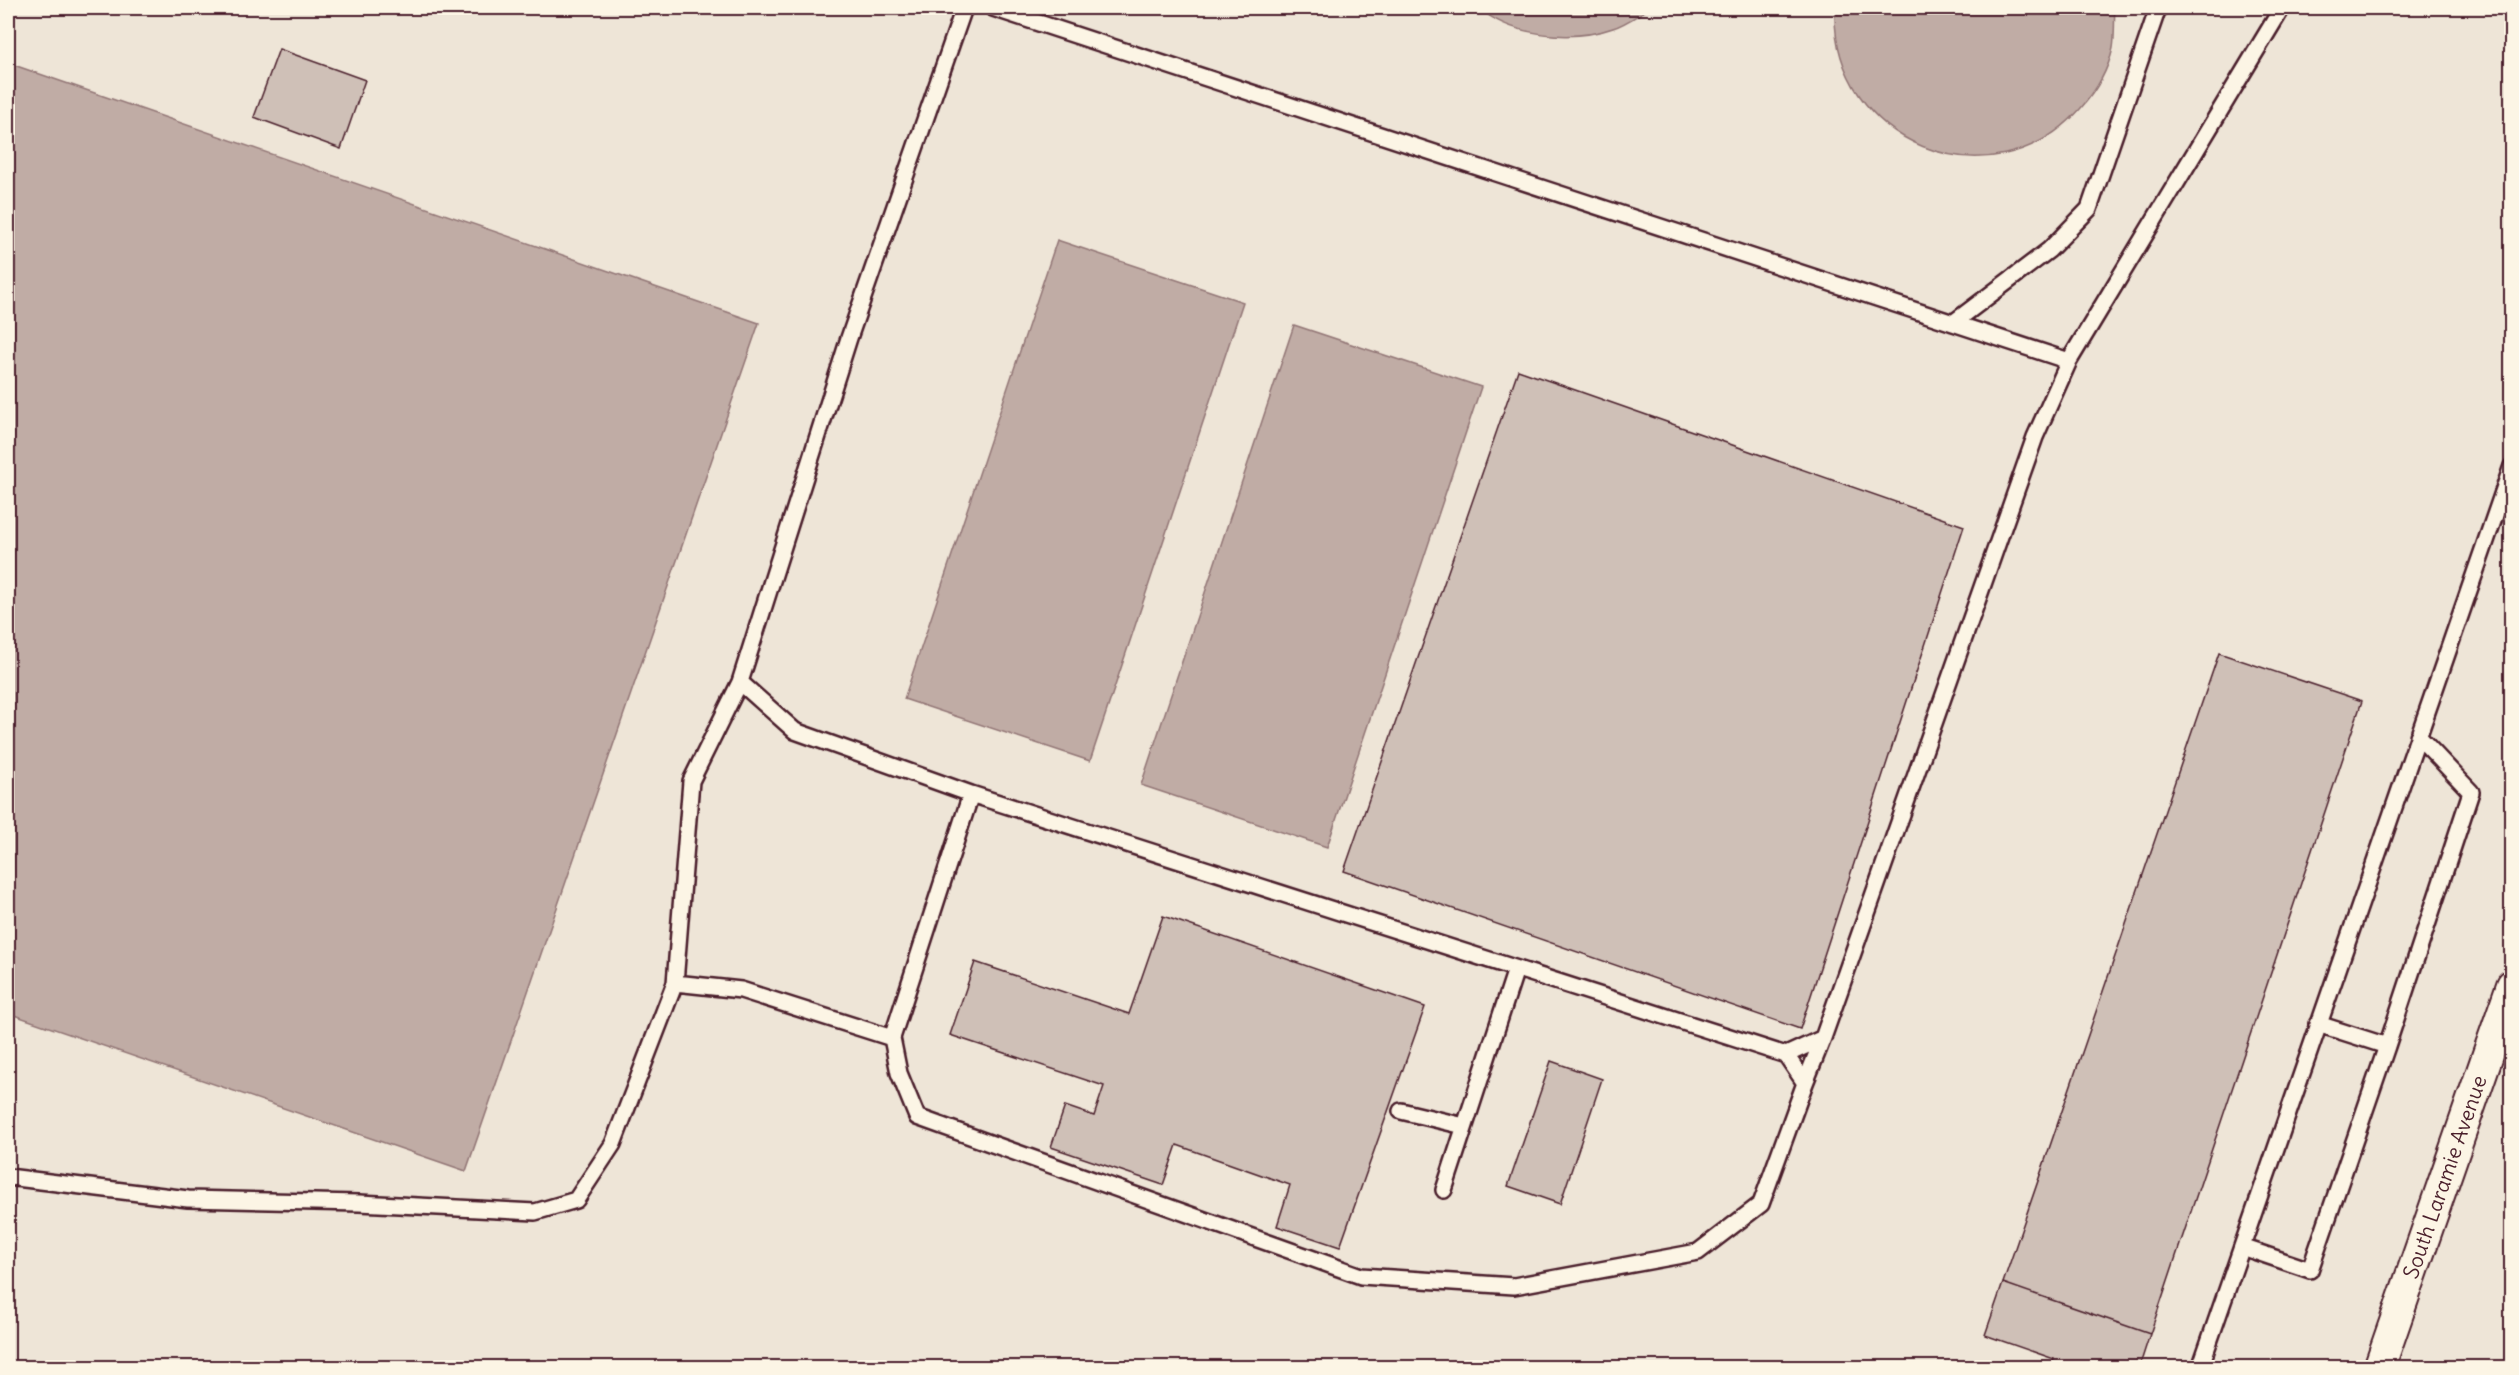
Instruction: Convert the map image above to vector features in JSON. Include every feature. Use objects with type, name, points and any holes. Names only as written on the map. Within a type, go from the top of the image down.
[{"type":"street","name":"South Laramie Avenue","points":[[2379,1368],[2511,985]]},
{"type":"lane","points":[[8,1177],[188,1199],[358,1203],[534,1212],[576,1200],[613,1144],[675,983],[691,781],[740,682],[849,338],[964,8]]},
{"type":"lane","points":[[993,8],[2069,361]]},
{"type":"lane","points":[[1953,323],[2049,250],[2089,209],[2158,8]]},
{"type":"lane","points":[[971,794],[892,1038],[899,1073],[917,1117],[1360,1276],[1514,1286],[1698,1252],[1761,1204],[1823,1038],[2035,437],[2069,361],[2282,8]]},
{"type":"lane","points":[[2200,1368],[2511,466]]},
{"type":"lane","points":[[740,682],[795,731],[971,794],[1786,1055],[1805,1083]]},
{"type":"lane","points":[[2242,1247],[2310,1270],[2471,792],[2418,736]]},
{"type":"lane","points":[[1444,1190],[1516,969]]},
{"type":"lane","points":[[675,983],[741,990],[892,1038]]},
{"type":"lane","points":[[2318,1024],[2386,1046]]},
{"type":"lane","points":[[1786,1055],[1823,1038]]},
{"type":"lane","points":[[1401,1111],[1464,1126]]},
{"type":"shaded area","points":[[8,8],[2511,8],[2511,1367],[8,1367]]},
{"type":"shaded area","points":[[1479,8],[1650,8],[1613,28],[1580,35],[1562,35],[1525,31],[1493,18]]},
{"type":"shaded area","points":[[1835,8],[2115,8],[2113,48],[2096,88],[2086,102],[2045,138],[2004,154],[1963,157],[1923,146],[1887,125],[1859,94],[1840,55]]},
{"type":"shaded area","points":[[8,63],[759,323],[466,1171],[8,1013]]},
{"type":"shaded area","points":[[1057,240],[1243,302],[1090,761],[904,699]]},
{"type":"shaded area","points":[[1294,325],[1481,387],[1327,847],[1141,785]]},
{"type":"building","points":[[279,49],[365,80],[341,149],[254,117]]},
{"type":"building","points":[[1518,370],[1964,526],[1800,1029],[1344,871]]},
{"type":"building","points":[[2219,653],[2362,701],[2150,1334],[2003,1283]]},
{"type":"building","points":[[1163,916],[1425,1007],[1340,1247],[1277,1226],[1290,1185],[1177,1145],[1163,1185],[1051,1147],[1065,1106],[1094,1116],[1104,1086],[950,1035],[975,962],[1129,1014]]},
{"type":"building","points":[[1551,1061],[1602,1079],[1560,1204],[1508,1186]]},
{"type":"building","points":[[2003,1283],[2150,1334],[2139,1368],[2051,1368],[2054,1359],[1985,1335]]}]
